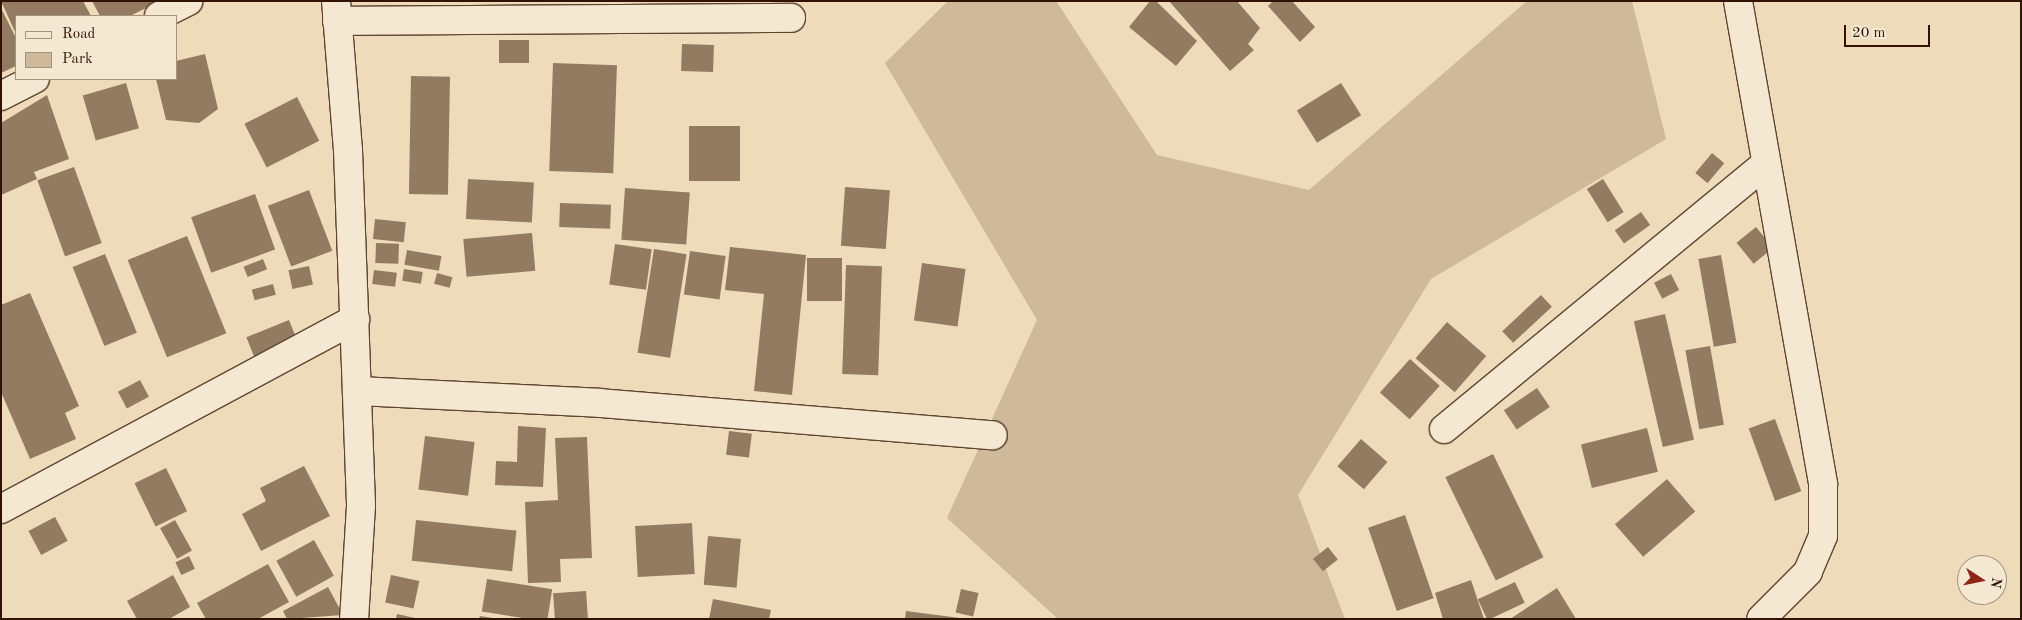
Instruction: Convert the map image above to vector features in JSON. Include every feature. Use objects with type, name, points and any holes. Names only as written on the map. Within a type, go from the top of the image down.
[{"type":"street","points":[[161,15],[188,1]]},
{"type":"street","points":[[1738,1],[1823,485],[1823,527],[1808,572],[1761,619]]},
{"type":"street","points":[[354,619],[361,506],[355,319],[337,11],[791,18]]},
{"type":"street","points":[[1,96],[33,80]]},
{"type":"street","points":[[1444,430],[1766,164]]},
{"type":"street","points":[[1,510],[355,319]]},
{"type":"street","points":[[357,391],[600,403],[992,436]]},
{"type":"green space","points":[[948,1],[1056,1],[1157,155],[1309,190],[1527,1],[1632,1],[1666,139],[1431,279],[1298,495],[1345,619],[1058,619],[947,518],[1037,320],[885,63]]},
{"type":"building","points":[[1,1],[83,1],[90,15],[15,15],[15,32]]},
{"type":"building","points":[[92,1],[160,1],[132,15],[99,15]]},
{"type":"building","points":[[1150,1],[1156,1],[1197,41],[1176,66],[1129,27]]},
{"type":"building","points":[[1169,1],[1237,1],[1260,28],[1248,44],[1254,50],[1230,71]]},
{"type":"building","points":[[1273,1],[1292,1],[1315,27],[1300,42],[1268,6]]},
{"type":"building","points":[[1,8],[15,36],[15,66],[1,73]]},
{"type":"building","points":[[499,40],[529,40],[529,63],[499,63]]},
{"type":"building","points":[[682,44],[714,45],[713,72],[681,71]]},
{"type":"building","points":[[205,54],[218,109],[199,123],[166,120],[156,80],[178,80],[178,61]]},
{"type":"building","points":[[553,63],[617,65],[613,173],[549,171]]},
{"type":"building","points":[[411,76],[450,77],[448,195],[409,194]]},
{"type":"building","points":[[126,83],[139,128],[96,141],[83,95]]},
{"type":"building","points":[[1341,83],[1361,115],[1317,143],[1297,111]]},
{"type":"building","points":[[47,95],[69,159],[34,172],[37,179],[1,195],[1,123]]},
{"type":"building","points":[[297,97],[319,141],[267,167],[244,124]]},
{"type":"building","points":[[689,126],[740,126],[740,181],[689,181]]},
{"type":"building","points":[[1712,153],[1724,163],[1708,183],[1695,173]]},
{"type":"building","points":[[74,167],[102,243],[65,256],[37,180]]},
{"type":"building","points":[[468,179],[534,182],[532,222],[466,219]]},
{"type":"building","points":[[1603,179],[1624,212],[1608,222],[1587,189]]},
{"type":"building","points":[[845,187],[890,190],[886,249],[841,246]]},
{"type":"building","points":[[625,188],[690,193],[686,244],[621,240]]},
{"type":"building","points":[[309,190],[332,251],[291,266],[268,206]]},
{"type":"building","points":[[255,194],[275,249],[211,273],[191,217]]},
{"type":"building","points":[[560,203],[611,205],[610,229],[559,227]]},
{"type":"building","points":[[1641,212],[1650,225],[1624,243],[1615,230]]},
{"type":"building","points":[[375,219],[406,222],[404,242],[373,239]]},
{"type":"building","points":[[1756,227],[1773,248],[1754,264],[1737,243]]},
{"type":"building","points":[[532,233],[535,271],[467,277],[463,239]]},
{"type":"building","points":[[187,236],[226,333],[167,357],[128,260]]},
{"type":"building","points":[[376,243],[399,244],[398,264],[375,263]]},
{"type":"building","points":[[615,244],[652,249],[646,290],[609,285]]},
{"type":"building","points":[[730,247],[806,255],[792,395],[754,391],[764,294],[725,290]]},
{"type":"building","points":[[654,249],[687,254],[670,358],[638,353]]},
{"type":"building","points":[[407,250],[441,256],[439,271],[404,265]]},
{"type":"building","points":[[690,251],[726,256],[720,300],[684,295]]},
{"type":"building","points":[[105,254],[137,333],[104,346],[73,267]]},
{"type":"building","points":[[1721,255],[1736,343],[1714,347],[1698,259]]},
{"type":"building","points":[[807,258],[842,258],[842,301],[807,301]]},
{"type":"building","points":[[263,259],[267,269],[248,277],[244,267]]},
{"type":"building","points":[[922,263],[966,269],[957,327],[914,320]]},
{"type":"building","points":[[846,265],[882,266],[878,375],[842,374]]},
{"type":"building","points":[[309,266],[313,285],[292,289],[288,270]]},
{"type":"building","points":[[404,269],[423,272],[421,284],[402,281]]},
{"type":"building","points":[[374,270],[397,273],[395,287],[372,284]]},
{"type":"building","points":[[437,273],[452,277],[450,288],[434,284]]},
{"type":"building","points":[[1671,274],[1679,290],[1662,299],[1654,283]]},
{"type":"building","points":[[273,284],[276,295],[255,300],[252,290]]},
{"type":"building","points":[[30,293],[79,406],[65,413],[76,439],[30,459],[1,392],[1,305]]},
{"type":"building","points":[[1541,295],[1552,307],[1513,343],[1502,331]]},
{"type":"building","points":[[1665,314],[1694,440],[1663,447],[1634,321]]},
{"type":"building","points":[[289,320],[297,340],[255,358],[246,337]]},
{"type":"building","points":[[1447,322],[1486,356],[1455,392],[1416,358]]},
{"type":"building","points":[[1710,346],[1724,425],[1699,429],[1685,350]]},
{"type":"building","points":[[1410,359],[1440,386],[1410,419],[1380,392]]},
{"type":"building","points":[[140,380],[149,397],[127,409],[118,392]]},
{"type":"building","points":[[1537,388],[1550,407],[1517,429],[1504,410]]},
{"type":"building","points":[[1775,419],[1801,491],[1775,501],[1749,429]]},
{"type":"building","points":[[518,426],[546,428],[543,487],[495,485],[496,461],[517,462]]},
{"type":"building","points":[[1647,428],[1658,472],[1592,488],[1581,444]]},
{"type":"building","points":[[729,431],[752,434],[749,458],[726,455]]},
{"type":"building","points":[[425,436],[475,442],[468,496],[418,490]]},
{"type":"building","points":[[587,437],[592,558],[560,559],[561,582],[528,583],[525,502],[558,500],[555,438]]},
{"type":"building","points":[[1361,439],[1387,462],[1364,489],[1337,466]]},
{"type":"building","points":[[1493,454],[1543,557],[1496,581],[1445,477]]},
{"type":"building","points":[[304,466],[330,516],[261,551],[242,514],[266,501],[260,488]]},
{"type":"building","points":[[166,468],[187,511],[156,526],[135,483]]},
{"type":"building","points":[[1667,479],[1695,511],[1643,557],[1615,524]]},
{"type":"building","points":[[1405,515],[1434,598],[1397,611],[1368,528]]},
{"type":"building","points":[[55,517],[68,541],[41,555],[29,531]]},
{"type":"building","points":[[175,520],[192,551],[177,559],[160,528]]},
{"type":"building","points":[[416,520],[516,531],[512,571],[412,561]]},
{"type":"building","points":[[692,523],[695,574],[638,577],[635,526]]},
{"type":"building","points":[[708,536],[741,539],[737,588],[704,585]]},
{"type":"building","points":[[314,540],[334,576],[296,597],[276,561]]},
{"type":"building","points":[[1328,547],[1338,560],[1323,571],[1313,559]]},
{"type":"building","points":[[189,556],[195,569],[181,575],[175,562]]},
{"type":"building","points":[[268,564],[289,602],[258,619],[206,619],[197,603]]},
{"type":"building","points":[[173,575],[190,607],[169,619],[137,619],[127,601]]},
{"type":"building","points":[[391,575],[419,581],[414,608],[385,602]]},
{"type":"building","points":[[487,579],[552,589],[547,619],[529,619],[482,612]]},
{"type":"building","points":[[1471,580],[1484,619],[1443,619],[1435,593]]},
{"type":"building","points":[[1515,582],[1525,603],[1487,619],[1478,599]]},
{"type":"building","points":[[328,587],[343,615],[287,619],[283,611]]},
{"type":"building","points":[[1557,588],[1576,619],[1510,619]]},
{"type":"building","points":[[961,589],[979,593],[973,616],[956,612]]},
{"type":"building","points":[[586,591],[588,619],[555,619],[553,593]]},
{"type":"building","points":[[713,599],[771,610],[769,619],[709,619]]},
{"type":"building","points":[[906,611],[960,618],[960,619],[905,619]]},
{"type":"building","points":[[397,614],[415,618],[415,619],[396,619]]},
{"type":"building","points":[[480,616],[493,618],[493,619],[479,619]]}]
